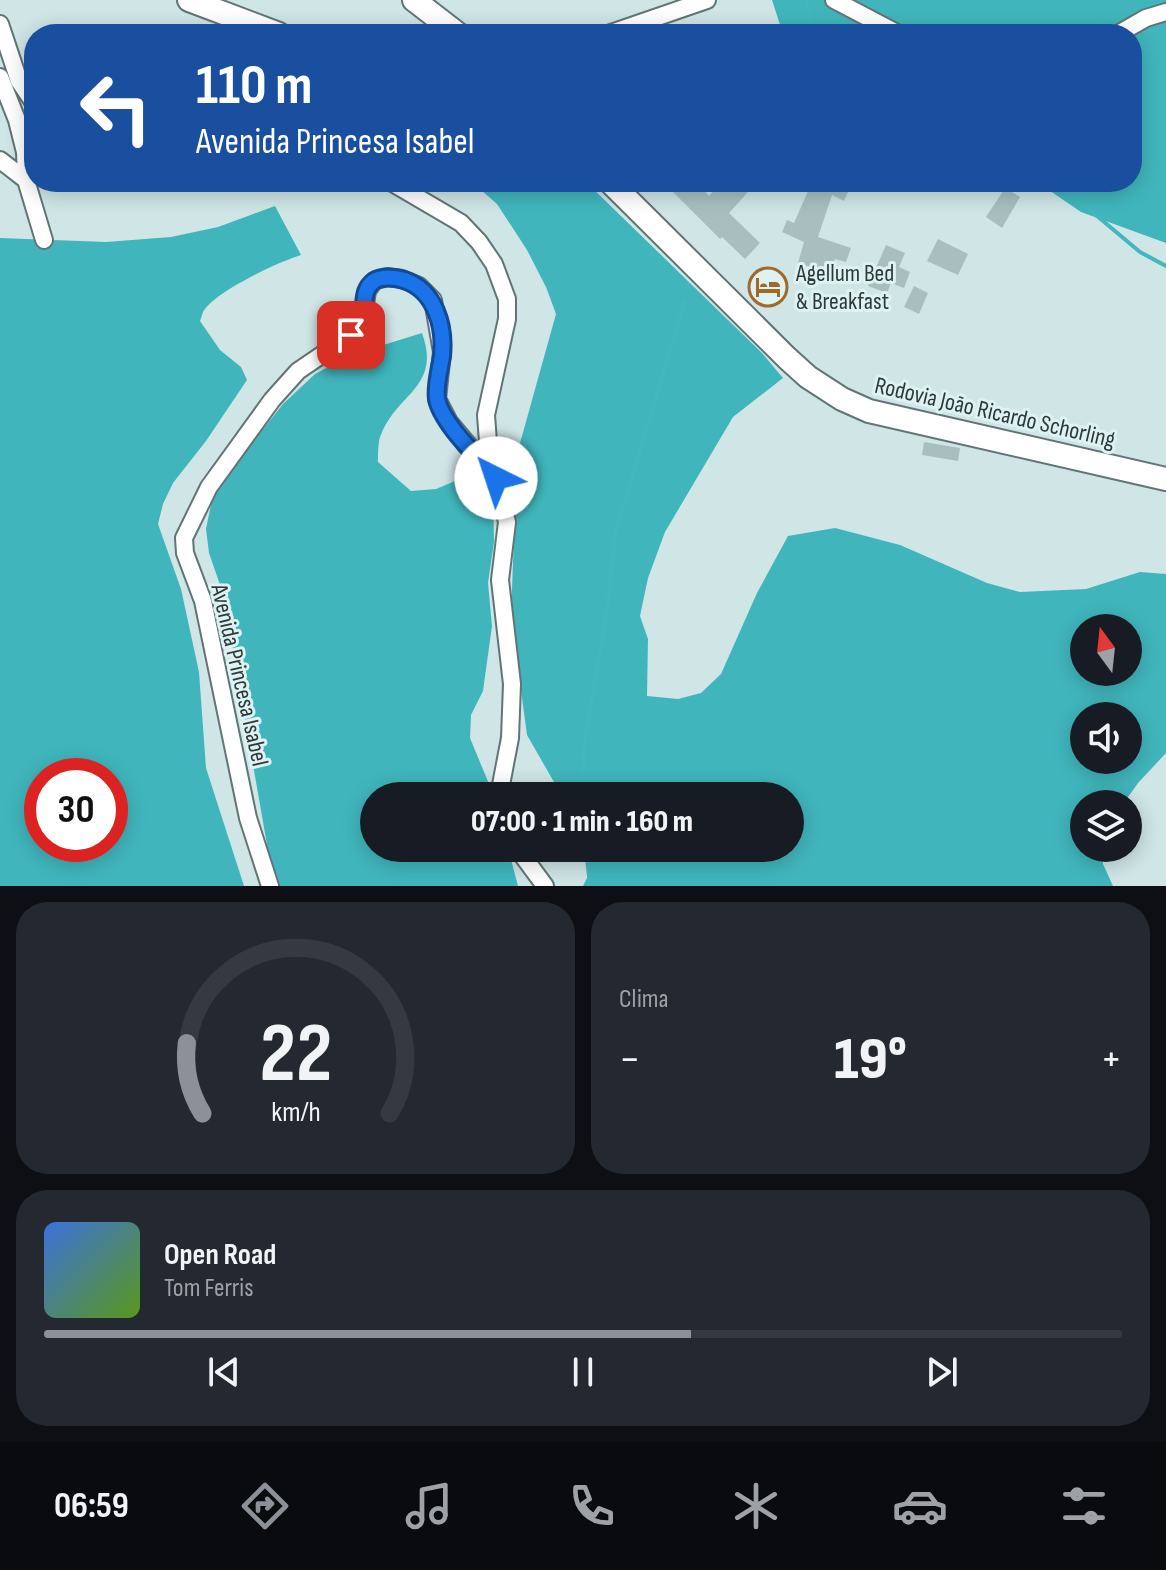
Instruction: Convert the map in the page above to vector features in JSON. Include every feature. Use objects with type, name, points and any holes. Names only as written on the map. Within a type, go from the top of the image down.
[{"type":"main road","points":[[189,0],[253,24]]},
{"type":"main road","points":[[414,0],[444,24]]},
{"type":"main road","name":"Rodovia João Ricardo Schorling","points":[[620,192],[787,358],[808,377],[842,399],[894,418],[1166,479]]},
{"type":"street","points":[[637,24],[707,0]]},
{"type":"street","points":[[834,0],[880,24]]},
{"type":"street","points":[[1136,24],[1166,12]]},
{"type":"street","points":[[1,34],[24,88]]},
{"type":"street","points":[[0,77],[24,148]]},
{"type":"street","points":[[0,160],[24,178]]},
{"type":"street","points":[[30,192],[44,240]]},
{"type":"street","name":"Avenida Princesa Isabel","points":[[408,192],[461,223],[479,242],[503,281],[507,299],[507,319],[486,415],[488,442],[507,522],[500,580],[512,684],[510,738],[502,782]]},
{"type":"street","name":"Avenida Princesa Isabel","points":[[270,886],[248,818],[203,601],[185,553],[184,538],[209,487],[272,400],[298,371],[362,325],[367,291],[374,281],[387,277],[419,286],[433,300],[442,352],[437,399],[449,422],[496,478]]},
{"type":"street","points":[[527,862],[545,886]]},
{"type":"shaded area","points":[[772,0],[1166,0],[1166,243],[1081,212],[1052,192],[1142,192],[1142,24],[780,24]]},
{"type":"shaded area","points":[[483,192],[596,192],[762,353],[783,378],[733,417],[665,532],[648,578],[640,616],[648,639],[647,696],[678,699],[701,693],[721,674],[757,593],[788,536],[835,528],[900,545],[987,583],[1020,592],[1086,589],[1140,572],[1166,574],[1166,753],[1133,790],[1070,790],[1070,862],[1103,862],[1113,886],[583,886],[590,872],[588,862],[804,862],[804,782],[554,782],[527,735],[511,616],[517,454],[556,314],[527,250],[497,204]]},
{"type":"shaded area","points":[[275,206],[301,255],[235,285],[203,312],[200,321],[220,350],[241,367],[247,380],[173,483],[158,524],[181,589],[199,672],[206,768],[244,886],[0,886],[0,238],[106,242],[171,237],[218,227]]},
{"type":"shaded area","points":[[422,333],[427,351],[422,378],[387,422],[379,440],[378,462],[411,491],[436,489],[474,473],[493,486],[494,542],[488,583],[492,626],[483,691],[471,715],[470,738],[488,782],[360,782],[360,862],[512,862],[518,886],[279,886],[269,856],[228,622],[209,553],[206,529],[214,490],[283,404],[315,374],[351,355]]},
{"type":"building","points":[[673,192],[705,192],[709,196],[712,192],[748,192],[729,213],[760,243],[745,259],[722,237],[720,239]]},
{"type":"building","points":[[808,192],[848,192],[844,201],[832,195],[818,237],[851,248],[846,262],[835,259],[831,274],[798,263],[804,242],[782,232],[787,220],[794,223]]},
{"type":"building","points":[[1002,192],[1012,192],[1020,197],[1002,228],[986,217]]},
{"type":"building","points":[[938,239],[968,254],[958,275],[927,261]]},
{"type":"building","points":[[886,245],[905,253],[899,267],[910,272],[904,288],[891,283],[887,293],[868,286]]},
{"type":"building","points":[[914,286],[928,293],[919,314],[904,307]]},
{"type":"building","points":[[924,442],[960,448],[958,461],[922,455]]},
{"type":"waterway","points":[[806,0],[809,24]]},
{"type":"waterway","points":[[1068,192],[1140,252],[1166,266]]},
{"type":"waterway","points":[[583,782],[584,746],[608,605],[615,534],[685,301]]},
{"type":"waterway","points":[[587,862],[590,886]]},
{"type":"place","name":"Agellum Bed & Breakfast","points":[[768,287]]},
{"type":"route","points":[[351,335],[362,325],[367,291],[374,281],[387,277],[419,286],[433,300],[441,337],[437,399],[449,422],[496,478]]}]
